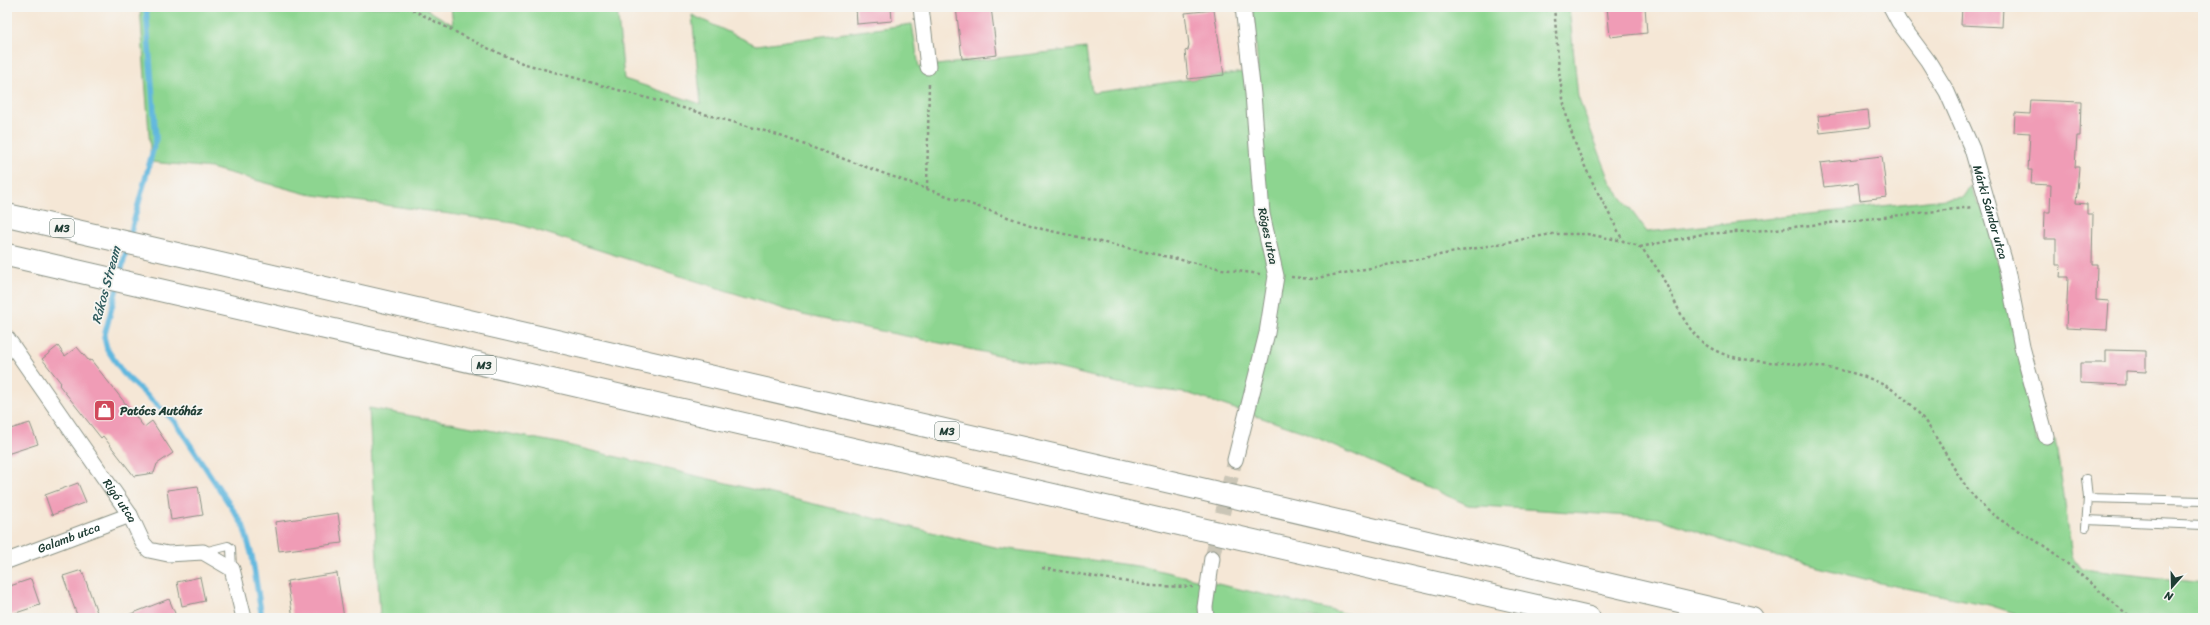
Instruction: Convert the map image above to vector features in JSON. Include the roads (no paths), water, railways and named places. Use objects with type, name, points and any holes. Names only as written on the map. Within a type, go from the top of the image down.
[{"type":"highway","name":"M3","points":[[7,215],[1752,618]]},
{"type":"highway","name":"M3","points":[[7,255],[1589,618]]},
{"type":"street","points":[[921,7],[928,67]]},
{"type":"street","name":"Röges utca","points":[[1235,460],[1267,333],[1276,276],[1262,214],[1253,94],[1243,7]]},
{"type":"street","name":"Márki Sándor utca","points":[[1891,7],[1899,22],[1928,61],[1953,104],[1972,149],[1990,205],[2007,270],[2022,347],[2046,436]]},
{"type":"street","name":"Rigó utca","points":[[7,338],[130,514],[143,542],[149,550],[168,554],[203,552],[232,568],[244,618]]},
{"type":"street","name":"Galamb utca","points":[[7,561],[130,514]]},
{"type":"street","points":[[1206,618],[1207,587],[1212,558]]},
{"type":"lane","points":[[2086,479],[2088,498],[2086,524],[2203,525]]},
{"type":"lane","points":[[2088,498],[2203,501]]},
{"type":"waterway","name":"Rákos Stream","points":[[129,239],[156,139],[146,7]]},
{"type":"waterway","name":"Rákos Stream","points":[[120,276],[127,247]]},
{"type":"waterway","name":"Rákos Stream","points":[[118,284],[104,337],[107,349],[123,373],[176,423],[243,525],[252,556],[262,618]]},
{"type":"tunnel","points":[[1212,558],[1235,460]]},
{"type":"place","name":"Patócs Autóház","points":[[105,411]]}]
